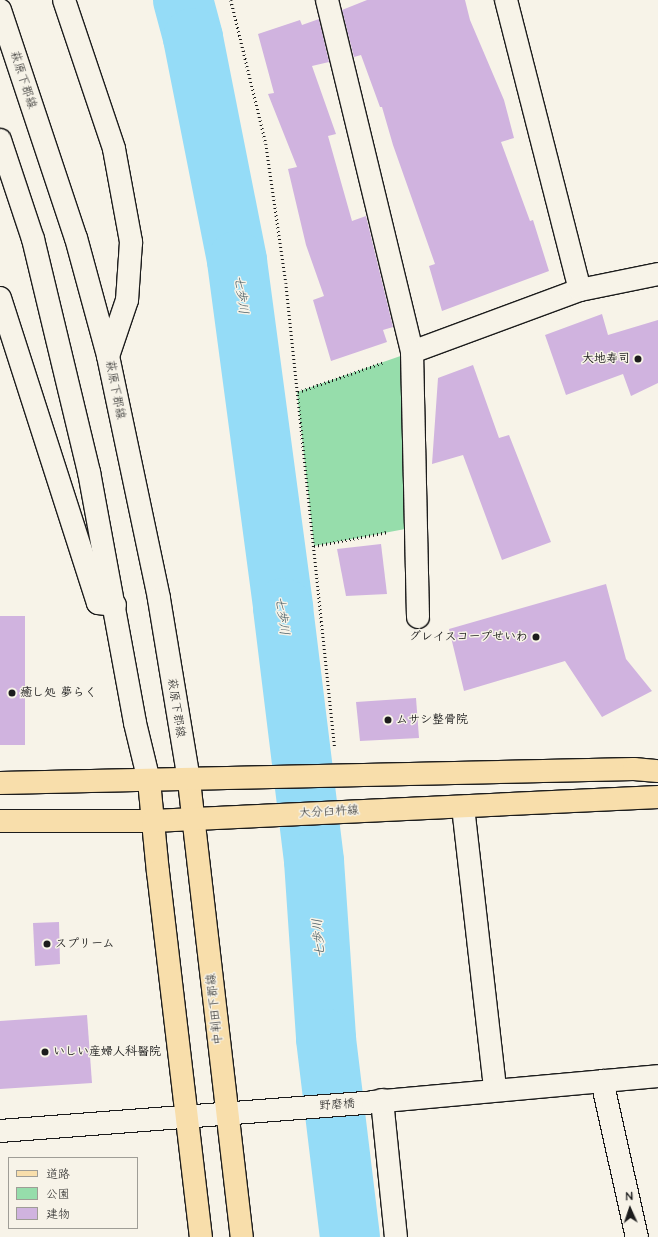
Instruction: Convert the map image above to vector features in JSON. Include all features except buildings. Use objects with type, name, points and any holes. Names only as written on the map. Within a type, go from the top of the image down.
[{"type":"main road","points":[[0,784],[189,781],[338,776],[626,770],[658,771]]},
{"type":"main road","points":[[149,781],[186,1117],[202,1237]]},
{"type":"main road","name":"中判田下郡線","points":[[189,781],[226,1113],[242,1237]]},
{"type":"main road","name":"大分臼杵線","points":[[0,821],[153,821],[658,797]]},
{"type":"street","points":[[64,0],[114,149],[131,242],[127,300],[108,356]]},
{"type":"street","points":[[327,0],[412,352],[418,617]]},
{"type":"street","points":[[506,0],[580,290]]},
{"type":"street","name":"萩原下郡線","points":[[0,10],[76,238],[108,356],[159,599],[189,781]]},
{"type":"street","points":[[0,140],[33,239],[89,472],[115,605],[135,723],[149,781]]},
{"type":"street","points":[[412,352],[580,290],[658,274]]},
{"type":"street","points":[[0,298],[98,603],[115,605]]},
{"type":"street","points":[[463,807],[495,1090]]},
{"type":"street","name":"野磨橋","points":[[0,1131],[302,1108],[658,1076]]},
{"type":"street","points":[[602,1081],[637,1237]]},
{"type":"street","points":[[377,1101],[396,1237]]},
{"type":"path","points":[[231,0],[266,144],[286,284],[335,750]]},
{"type":"path","points":[[297,392],[412,352]]},
{"type":"path","points":[[314,546],[416,526]]},
{"type":"green space","points":[[412,352],[416,527],[314,546],[297,392]]},
{"type":"waterway","name":"七歩川","points":[[183,0],[193,38],[237,261],[283,608],[314,861],[326,1039],[350,1237]]},
{"type":"place","name":"大地寿司","points":[[638,359]]},
{"type":"place","name":"グレイスコープせいわ","points":[[536,637]]},
{"type":"place","name":"癒し処 夢らく","points":[[12,693]]},
{"type":"place","name":"ムサシ整骨院","points":[[388,720]]},
{"type":"place","name":"スプリーム","points":[[47,944]]},
{"type":"place","name":"いしい産婦人科醫院","points":[[45,1052]]}]
